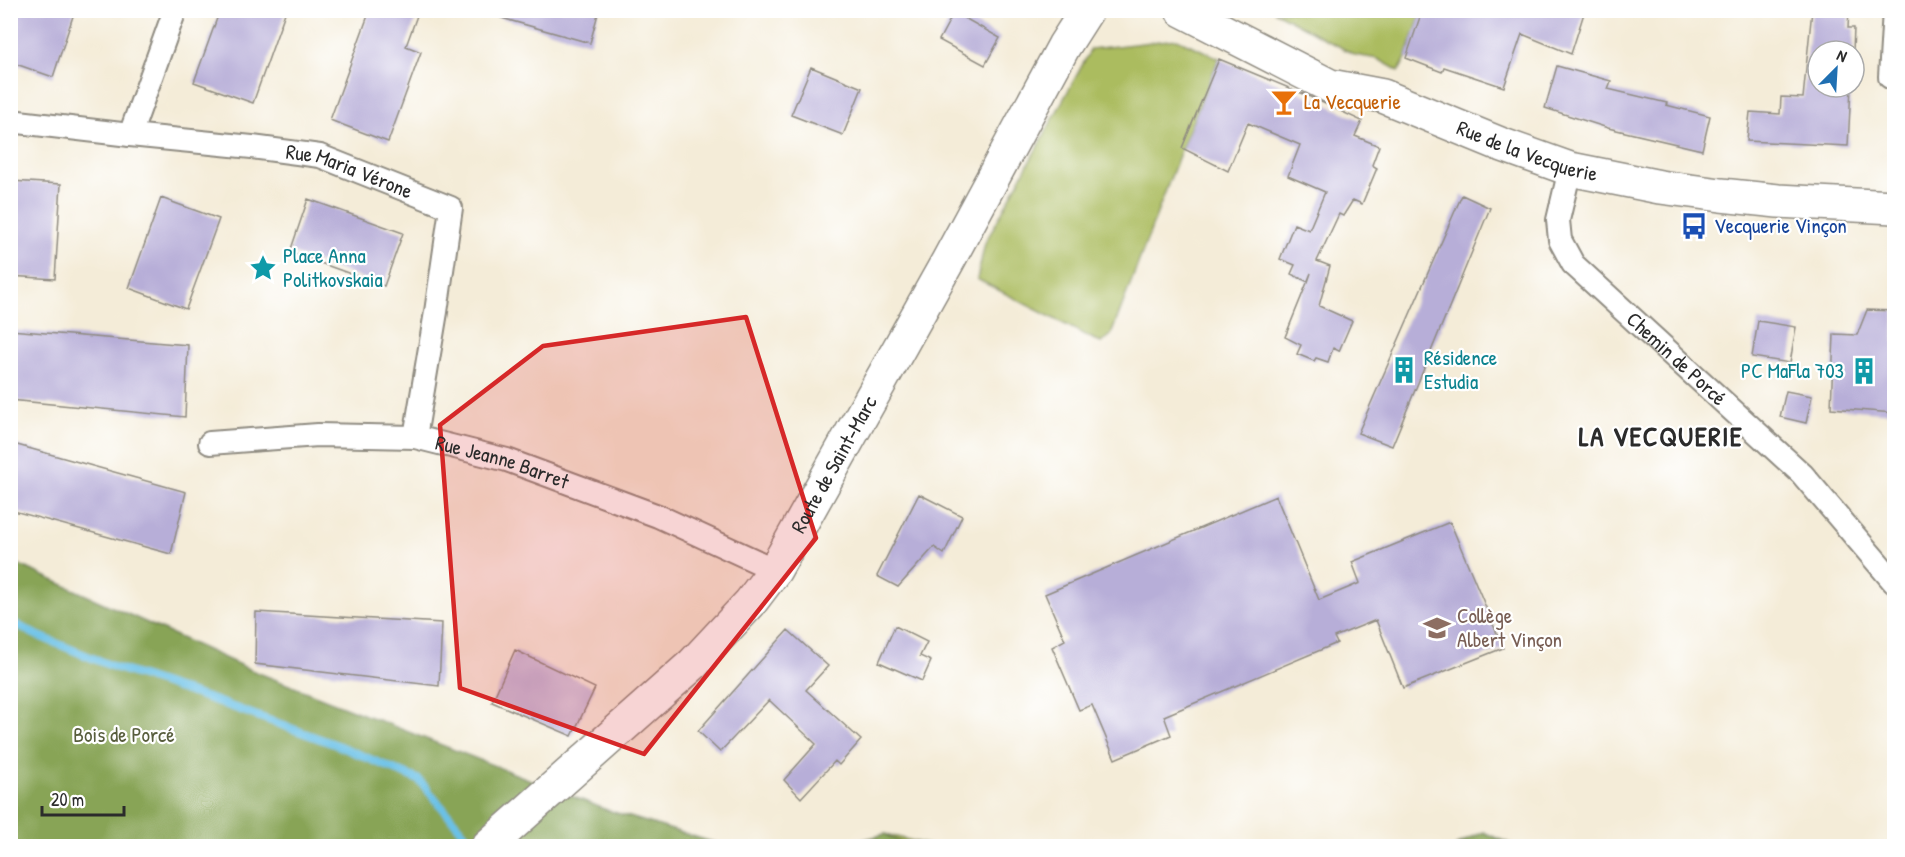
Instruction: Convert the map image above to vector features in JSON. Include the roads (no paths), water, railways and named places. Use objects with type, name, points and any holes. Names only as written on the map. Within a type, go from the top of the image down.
[{"type":"street","points":[[130,135],[175,10]]},
{"type":"street","name":"Route de Saint-Marc","points":[[488,846],[693,664],[750,603],[775,570],[858,426],[1064,46],[1087,10]]},
{"type":"street","name":"Rue de la Vecquerie","points":[[1182,10],[1330,86],[1383,96],[1528,155],[1570,169],[1660,188],[1778,201],[1894,207]]},
{"type":"street","points":[[1894,10],[1890,77],[1894,79]]},
{"type":"street","name":"Rue Maria Vérone","points":[[10,121],[320,156],[451,207],[415,437]]},
{"type":"street","name":"Chemin de Porcé","points":[[1570,169],[1558,220],[1560,240],[1573,264],[1802,474],[1894,582]]},
{"type":"street","name":"Rue Jeanne Barret","points":[[210,443],[318,435],[415,437],[518,464],[658,516],[775,570]]},
{"type":"waterway","points":[[10,621],[34,634],[114,667],[337,745],[419,780],[475,846]]},
{"type":"place","name":"La Vecquerie","points":[[1284,102]]},
{"type":"place","name":"Vecquerie Vinçon","points":[[1694,226]]},
{"type":"place","name":"Place Anna Politkovskaia","points":[[263,268]]},
{"type":"place","name":"Résidence Estudia","points":[[1404,370]]},
{"type":"place","name":"PC MaFla 703","points":[[1864,371]]},
{"type":"place","name":"Collège Albert Vinçon","points":[[1437,628]]},
{"type":"district","name":"LA VECQUERIE","points":[[1661,437]]},
{"type":"park label","name":"Bois de Porcé","points":[[124,735]]}]
